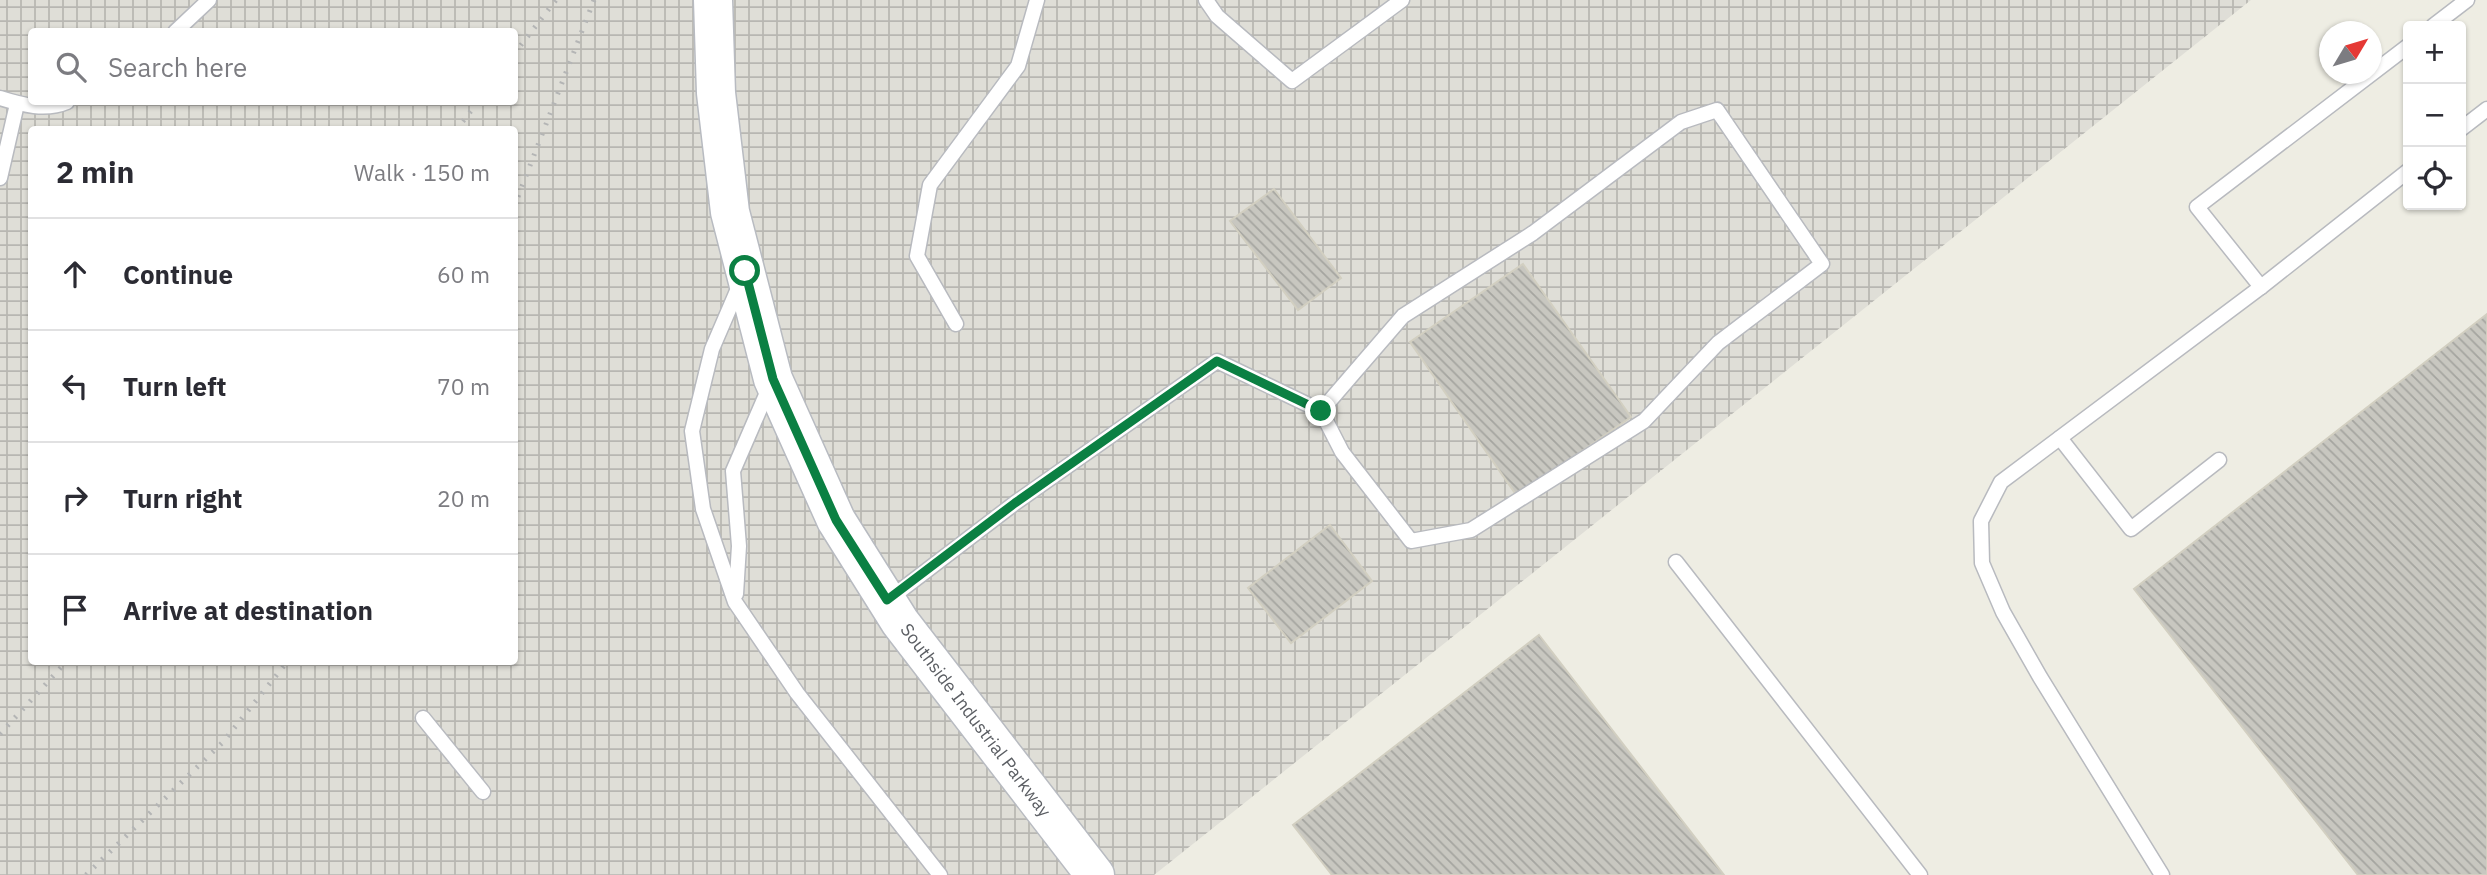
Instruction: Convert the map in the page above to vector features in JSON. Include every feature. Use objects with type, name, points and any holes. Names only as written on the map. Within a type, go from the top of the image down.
[{"type":"street","name":"Southside Industrial Parkway","points":[[713,0],[716,93],[730,212],[773,379],[836,520],[887,600],[1095,875]]},
{"type":"lane","points":[[179,28],[209,0]]},
{"type":"lane","points":[[956,324],[917,257],[930,185],[1018,66],[1037,0]]},
{"type":"lane","points":[[1206,0],[1217,16],[1292,81],[1402,0]]},
{"type":"lane","points":[[2440,21],[2467,0]]},
{"type":"lane","points":[[2261,287],[2197,207],[2403,50]]},
{"type":"lane","points":[[0,98],[17,104],[54,108],[60,105]]},
{"type":"lane","points":[[0,178],[17,104]]},
{"type":"lane","points":[[2466,126],[2487,109]]},
{"type":"lane","points":[[887,600],[1015,503],[1217,361],[1321,411],[1342,452],[1411,541],[1471,530],[1644,421],[1718,343],[1822,264],[1717,110],[1681,122],[1533,233],[1403,316],[1321,411]]},
{"type":"lane","points":[[2162,875],[2003,612],[1982,563],[1981,522],[2001,482],[2261,287],[2403,175]]},
{"type":"lane","points":[[745,271],[712,349],[692,431],[703,509],[735,603],[797,693],[940,875]]},
{"type":"lane","points":[[735,603],[739,546],[733,471],[773,379]]},
{"type":"lane","points":[[2060,438],[2131,529],[2219,460]]},
{"type":"lane","points":[[1676,562],[1920,875]]},
{"type":"lane","points":[[423,718],[483,792]]},
{"type":"shaded area","points":[[0,0],[2251,0],[1154,875],[0,875]]},
{"type":"building","points":[[1274,189],[1341,278],[1298,310],[1230,221]]},
{"type":"building","points":[[1523,264],[1631,417],[1517,496],[1410,342]]},
{"type":"building","points":[[2487,314],[2487,875],[2358,875],[2134,589]]},
{"type":"building","points":[[1330,525],[1372,581],[1291,643],[1248,588]]},
{"type":"building","points":[[1539,635],[1724,875],[1332,875],[1293,825]]},
{"type":"railway","points":[[518,49],[556,0]]},
{"type":"railway","points":[[518,197],[594,0]]},
{"type":"railway","points":[[459,126],[476,105]]},
{"type":"railway","points":[[0,734],[63,665]]},
{"type":"railway","points":[[86,875],[223,742],[285,665]]},
{"type":"route","points":[[745,271],[773,379],[836,520],[887,600],[1015,503],[1217,361],[1321,411]]}]
